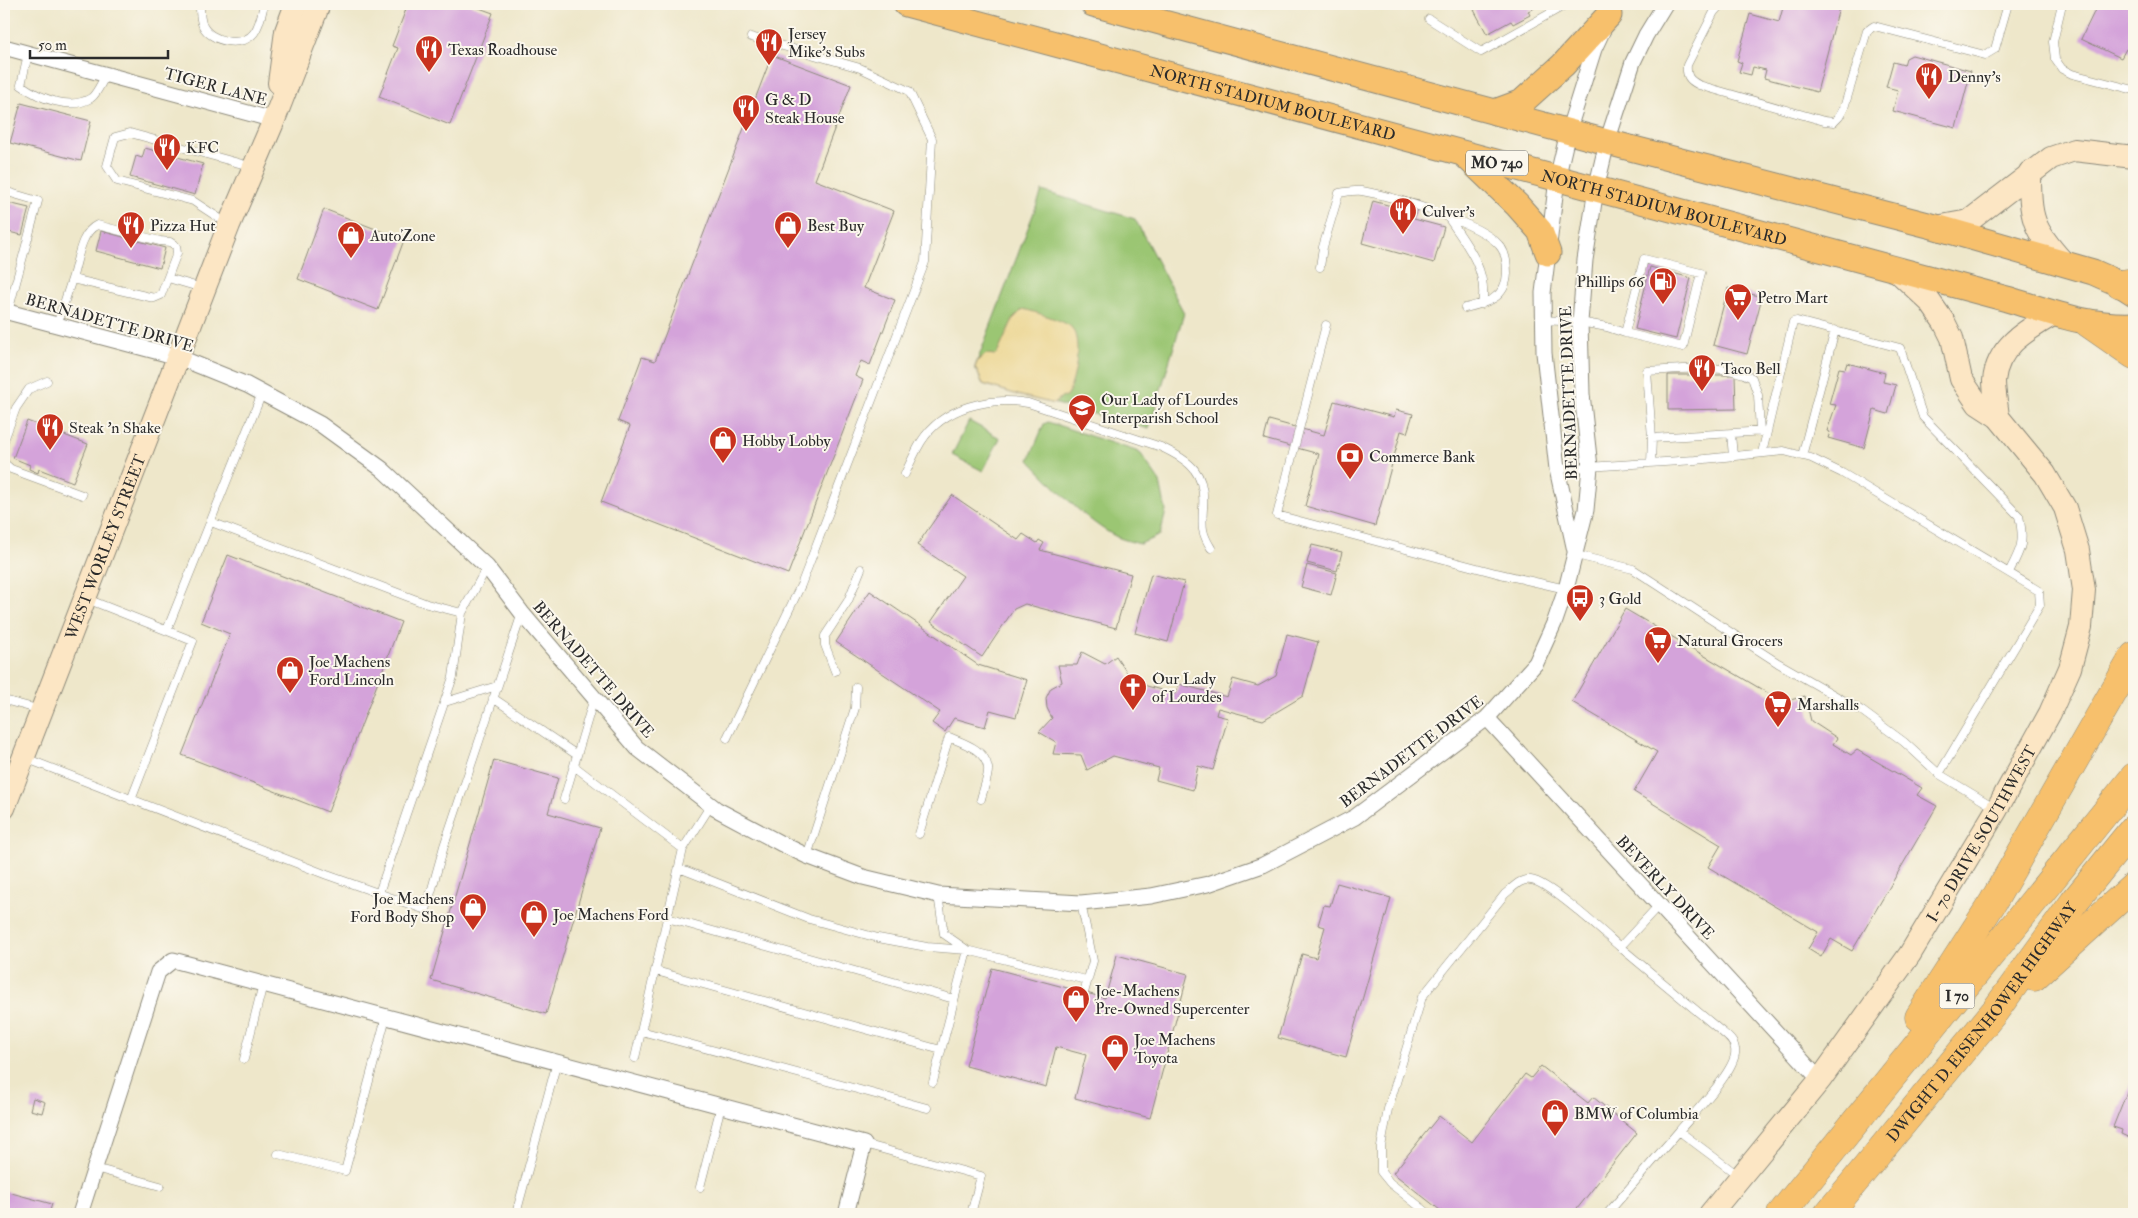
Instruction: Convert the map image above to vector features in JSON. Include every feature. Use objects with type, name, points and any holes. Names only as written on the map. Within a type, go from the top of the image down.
[{"type":"highway","points":[[2088,323],[2134,355]]},
{"type":"highway","points":[[1862,1114],[1879,1072],[1938,990],[1994,902],[2134,656]]},
{"type":"highway","name":"DWIGHT D. EISENHOWER HIGHWAY","points":[[1780,1214],[2134,777]]},
{"type":"highway","name":"DWIGHT D. EISENHOWER HIGHWAY","points":[[1828,1214],[1995,1011],[2074,902],[2134,828]]},
{"type":"highway","points":[[1995,1011],[2134,886]]},
{"type":"main road","name":"NORTH STADIUM BOULEVARD","points":[[906,4],[2008,299],[2088,323],[2134,325]]},
{"type":"main road","points":[[1093,4],[1568,132],[1936,227],[2063,262],[2130,286]]},
{"type":"main road","points":[[1495,112],[1522,102],[1563,65],[1612,9]]},
{"type":"main road","points":[[1464,154],[1540,231],[1548,253]]},
{"type":"street","name":"WEST WORLEY STREET","points":[[274,120],[286,31],[296,4]]},
{"type":"street","name":"WEST WORLEY STREET","points":[[4,806],[228,225],[255,168],[319,4]]},
{"type":"street","name":"BERNADETTE DRIVE","points":[[6,312],[178,357],[247,385],[320,424],[382,469],[487,567],[522,612],[637,748],[711,805],[807,856],[863,877],[938,895],[1082,903],[1150,896],[1208,884],[1263,865],[1355,817],[1488,718],[1536,663],[1555,621],[1566,589],[1586,510],[1590,467],[1582,394],[1580,322],[1585,260],[1596,189],[1607,142],[1633,62],[1646,35],[1665,4]]},
{"type":"street","name":"BERNADETTE DRIVE","points":[[1576,555],[1557,469],[1544,353],[1543,293],[1557,179],[1568,132],[1594,49],[1612,9]]},
{"type":"street","name":"TIGER LANE","points":[[4,47],[274,120]]},
{"type":"street","points":[[1936,227],[1969,220],[2051,158],[2074,150],[2134,158]]},
{"type":"street","points":[[2030,172],[2030,200],[2033,218],[2042,239],[2063,262]]},
{"type":"street","name":"I- 70 DRIVE SOUTHWEST","points":[[1710,1214],[1820,1080],[1910,954],[1997,809],[2050,713],[2070,668],[2082,627],[2084,590],[2078,550],[2065,508],[2045,474],[1998,417],[1978,404],[1961,378],[1952,338],[1944,322],[1930,302],[1896,270]]},
{"type":"street","points":[[1998,417],[1994,381],[2000,357],[2022,332],[2054,314]]},
{"type":"street","name":"BEVERLY DRIVE","points":[[1488,718],[1820,1080]]},
{"type":"street","points":[[80,1214],[158,972],[172,960],[864,1144],[846,1214]]},
{"type":"lane","points":[[200,7],[200,17],[203,26],[213,37],[241,41],[253,35],[258,26],[264,4]]},
{"type":"lane","points":[[1429,19],[1481,52],[1567,4]]},
{"type":"lane","points":[[1721,4],[1714,12],[1687,65],[1686,73],[1690,80],[1699,85],[1824,121],[1834,122],[1844,108],[1867,31],[1874,26],[1985,55],[1995,50],[2008,4]]},
{"type":"lane","points":[[2062,4],[2053,42],[2055,59],[2062,69],[2072,74],[2134,90]]},
{"type":"lane","points":[[727,738],[801,584],[925,262],[932,139],[908,91],[860,68],[752,36]]},
{"type":"lane","points":[[28,54],[21,85],[36,96],[74,105],[93,97],[106,75]]},
{"type":"lane","points":[[228,225],[193,201],[117,180],[107,166],[115,137],[130,133],[255,168]]},
{"type":"lane","points":[[4,191],[38,201],[6,312]]},
{"type":"lane","points":[[1320,267],[1323,247],[1339,193],[1360,191],[1402,201],[1446,216],[1484,233],[1500,245],[1507,263],[1507,283],[1492,301],[1465,308]]},
{"type":"lane","points":[[1446,216],[1478,266],[1485,290],[1482,304]]},
{"type":"lane","points":[[57,325],[85,235],[90,228],[97,225],[170,242],[176,246],[177,253],[161,295],[154,298],[72,278]]},
{"type":"lane","points":[[1542,320],[1580,322],[1607,326],[1626,333],[1683,347],[1688,327],[1691,294],[1701,274],[1644,259],[1642,283],[1634,315],[1626,333]]},
{"type":"lane","points":[[168,278],[204,288]]},
{"type":"lane","points":[[1762,453],[1764,431],[1792,322],[1797,321],[1835,330],[1900,348],[1923,417],[2019,516],[2024,536],[2020,552],[2010,572]]},
{"type":"lane","points":[[1326,325],[1277,516],[1496,573],[1566,589]]},
{"type":"lane","points":[[1679,325],[1688,327]]},
{"type":"lane","points":[[1802,456],[1835,330]]},
{"type":"lane","points":[[1651,463],[1652,438],[1647,371],[1723,369],[1740,371],[1752,378],[1758,395],[1764,431]]},
{"type":"lane","points":[[4,440],[16,408],[29,389],[47,381]]},
{"type":"lane","points":[[167,630],[262,393]]},
{"type":"lane","points":[[905,474],[922,442],[937,425],[952,415],[975,404],[992,400],[1008,399],[1028,403],[1161,448],[1179,455],[1191,464],[1199,476],[1203,490],[1201,524],[1203,536],[1211,548]]},
{"type":"lane","points":[[1652,438],[1764,431]]},
{"type":"lane","points":[[1731,434],[1733,456]]},
{"type":"lane","points":[[1557,469],[1784,451],[1811,458],[1842,473],[2039,591],[2040,605],[1939,774]]},
{"type":"lane","points":[[4,463],[11,469],[82,495]]},
{"type":"lane","points":[[211,522],[427,604],[462,613]]},
{"type":"lane","points":[[1576,555],[1633,569],[1778,663],[1862,711],[1904,742],[1939,774],[1997,809]]},
{"type":"lane","points":[[379,893],[453,677],[462,613],[487,567]]},
{"type":"lane","points":[[835,671],[825,645],[825,636],[848,601],[860,569]]},
{"type":"lane","points":[[85,598],[193,640],[131,800]]},
{"type":"lane","points":[[24,758],[426,910],[444,846],[522,612]]},
{"type":"lane","points":[[445,702],[497,686]]},
{"type":"lane","points":[[807,856],[855,708],[856,687]]},
{"type":"lane","points":[[564,800],[594,697]]},
{"type":"lane","points":[[493,698],[577,755]]},
{"type":"lane","points":[[4,700],[42,710]]},
{"type":"lane","points":[[918,834],[949,737],[972,747],[984,757],[988,768],[981,799]]},
{"type":"lane","points":[[574,766],[684,849]]},
{"type":"lane","points":[[635,1058],[684,849],[711,805]]},
{"type":"lane","points":[[679,868],[809,919],[878,938],[927,947],[967,950],[1086,980]]},
{"type":"lane","points":[[1429,1214],[1390,1183],[1381,1172],[1381,1147],[1388,1109],[1422,996],[1505,894],[1521,880],[1532,880],[1546,887],[1573,906],[1721,1031],[1731,1040],[1735,1048],[1735,1056],[1726,1075],[1608,1214]]},
{"type":"lane","points":[[938,895],[944,934],[967,950]]},
{"type":"lane","points":[[1082,903],[1093,961],[1086,980],[1084,993]]},
{"type":"lane","points":[[1620,947],[1659,905]]},
{"type":"lane","points":[[668,918],[954,999]]},
{"type":"lane","points":[[933,1082],[967,950]]},
{"type":"lane","points":[[656,971],[941,1050]]},
{"type":"lane","points":[[244,1059],[263,984]]},
{"type":"lane","points":[[278,1154],[345,1171],[386,1017]]},
{"type":"lane","points":[[642,1031],[927,1108]]},
{"type":"lane","points":[[516,1214],[557,1062]]},
{"type":"lane","points":[[700,1187],[721,1106]]},
{"type":"lane","points":[[1679,1131],[1741,1177]]},
{"type":"lane","points":[[864,1144],[981,1176],[971,1214]]},
{"type":"lane","points":[[95,1168],[160,1186]]},
{"type":"green space","points":[[1042,191],[1135,219],[1184,313],[1149,429],[983,384],[975,367]]},
{"type":"green space","points":[[969,421],[1000,438],[983,471],[952,455]]},
{"type":"green space","points":[[1048,422],[1141,454],[1160,482],[1166,511],[1160,535],[1140,544],[1117,537],[1093,522],[1059,492],[1029,460],[1044,424]]},
{"type":"sand","points":[[1023,309],[1062,322],[1071,327],[1075,333],[1077,351],[1075,372],[1066,397],[1060,398],[1055,404],[983,384],[975,367],[978,360],[986,354],[995,355],[998,352],[1013,319]]},
{"type":"building","name":"Texas Roadhouse","points":[[408,4],[468,4],[493,13],[450,125],[379,97],[398,48],[392,46]]},
{"type":"building","points":[[1485,4],[1542,4],[1528,11],[1530,15],[1513,24],[1511,21],[1487,34],[1474,10]]},
{"type":"building","points":[[1784,4],[1840,4],[1817,92],[1764,78],[1766,70],[1753,67],[1751,75],[1739,72],[1742,63],[1737,61],[1750,14],[1779,22]]},
{"type":"building","points":[[2098,4],[2134,4],[2134,54],[2126,49],[2121,58],[2081,39]]},
{"type":"building","points":[[772,55],[851,85],[815,180],[894,211],[864,288],[895,300],[870,365],[861,361],[855,376],[863,380],[788,574],[601,502],[630,426],[618,421],[642,357],[655,361]]},
{"type":"building","name":"Denny's","points":[[1912,55],[1971,71],[1956,128],[1893,111],[1898,90],[1886,87],[1893,62],[1904,65],[1906,58]]},
{"type":"building","points":[[21,103],[91,121],[81,161],[10,143]]},
{"type":"building","name":"KFC","points":[[145,148],[203,164],[195,195],[130,177],[136,156],[142,158]]},
{"type":"building","name":"Culver's","points":[[1409,199],[1419,201],[1414,219],[1444,227],[1434,263],[1362,243],[1373,201],[1406,210]]},
{"type":"building","points":[[4,202],[29,208],[22,235],[4,231]]},
{"type":"building","name":"AutoZone","points":[[324,209],[404,240],[378,310],[298,279]]},
{"type":"building","name":"Pizza Hut","points":[[101,231],[165,248],[160,268],[96,251]]},
{"type":"building","name":"Phillips 66","points":[[1650,267],[1691,278],[1676,339],[1635,329]]},
{"type":"building","name":"Petro Mart","points":[[1728,288],[1762,297],[1747,354],[1713,345]]},
{"type":"building","points":[[1847,363],[1885,373],[1883,382],[1896,385],[1888,414],[1874,410],[1864,448],[1828,438],[1830,432],[1827,431],[1836,405],[1829,404],[1839,368],[1845,369]]},
{"type":"building","name":"Taco Bell","points":[[1668,375],[1735,375],[1736,409],[1668,410]]},
{"type":"building","name":"Commerce Bank","points":[[1334,401],[1394,417],[1396,410],[1413,414],[1407,433],[1401,431],[1375,526],[1305,506],[1319,454],[1264,439],[1269,420],[1324,435]]},
{"type":"building","name":"Steak 'n Shake","points":[[27,421],[88,444],[73,482],[39,469],[38,473],[29,469],[30,465],[13,458]]},
{"type":"building","points":[[952,495],[1018,540],[1023,534],[1037,543],[1039,540],[1044,543],[1040,550],[1131,574],[1116,628],[1025,604],[1014,609],[982,657],[931,622],[963,576],[917,545]]},
{"type":"building","points":[[1312,545],[1342,552],[1337,571],[1307,563]]},
{"type":"building","name":"Joe Machens Ford Lincoln","points":[[228,555],[401,622],[328,812],[182,755],[230,634],[201,622]]},
{"type":"building","points":[[1307,565],[1337,573],[1331,595],[1301,587]]},
{"type":"building","points":[[1151,574],[1184,582],[1168,642],[1135,633]]},
{"type":"building","points":[[870,591],[978,665],[1027,680],[1016,717],[990,710],[985,727],[954,718],[945,732],[932,723],[940,712],[836,642]]},
{"type":"building","points":[[1625,609],[1783,702],[1805,696],[1811,721],[1837,738],[1833,744],[1851,755],[1857,750],[1922,788],[1917,795],[1937,806],[1852,951],[1831,939],[1821,957],[1808,949],[1818,932],[1708,867],[1721,845],[1634,792],[1657,752],[1572,702]]},
{"type":"building","name":"Our Lady of Lourdes","points":[[1287,634],[1318,642],[1303,696],[1263,720],[1218,708],[1216,715],[1228,718],[1213,770],[1198,766],[1193,790],[1156,780],[1159,768],[1113,756],[1087,770],[1081,755],[1053,754],[1056,742],[1039,732],[1052,718],[1047,708],[1046,698],[1051,688],[1062,682],[1058,665],[1077,665],[1082,652],[1105,664],[1116,656],[1133,682],[1175,694],[1179,684],[1227,697],[1233,679],[1258,686],[1276,676]]},
{"type":"building","name":"Joe Machens Ford","points":[[494,760],[558,778],[548,813],[600,828],[546,1014],[431,980]]},
{"type":"building","points":[[1337,883],[1391,898],[1346,1057],[1278,1038],[1302,954],[1316,958],[1325,927],[1318,925],[1324,905],[1330,906]]},
{"type":"building","name":"Joe-Machens Pre-Owned Supercenter","points":[[1117,955],[1188,974],[1150,1118],[1075,1098],[1086,1055],[1056,1047],[1046,1087],[966,1066],[992,968],[1105,998]]},
{"type":"building","name":"BMW of Columbia","points":[[1541,1066],[1588,1103],[1593,1097],[1637,1133],[1573,1214],[1445,1214],[1393,1173],[1439,1116],[1472,1142],[1525,1074],[1531,1078]]},
{"type":"building","points":[[2134,1074],[2134,1140],[2121,1134],[2122,1130],[2113,1127]]},
{"type":"building","points":[[33,1098],[45,1102],[42,1113],[30,1110]]},
{"type":"building","points":[[4,1191],[52,1204],[49,1214],[4,1214]]},
{"type":"place","name":"Jersey Mike's Subs","points":[[769,66]]},
{"type":"place","name":"Texas Roadhouse","points":[[429,73]]},
{"type":"place","name":"Denny's","points":[[1929,100]]},
{"type":"place","name":"G & D Steak House","points":[[746,132]]},
{"type":"place","name":"KFC","points":[[167,171]]},
{"type":"place","name":"Culver's","points":[[1403,235]]},
{"type":"place","name":"Pizza Hut","points":[[131,249]]},
{"type":"place","name":"Best Buy","points":[[788,249]]},
{"type":"place","name":"AutoZone","points":[[351,259]]},
{"type":"place","name":"Phillips 66","points":[[1663,305]]},
{"type":"place","name":"Petro Mart","points":[[1738,321]]},
{"type":"place","name":"Taco Bell","points":[[1702,392]]},
{"type":"place","name":"Our Lady of Lourdes Interparish School","points":[[1082,432]]},
{"type":"place","name":"Steak 'n Shake","points":[[50,451]]},
{"type":"place","name":"Hobby Lobby","points":[[723,464]]},
{"type":"place","name":"Commerce Bank","points":[[1350,480]]},
{"type":"place","name":"3 Gold","points":[[1580,622]]},
{"type":"place","name":"Natural Grocers","points":[[1658,664]]},
{"type":"place","name":"Joe Machens Ford Lincoln","points":[[290,694]]},
{"type":"place","name":"Our Lady of Lourdes","points":[[1133,711]]},
{"type":"place","name":"Marshalls","points":[[1778,728]]},
{"type":"place","name":"Joe Machens Ford Body Shop","points":[[473,931]]},
{"type":"place","name":"Joe Machens Ford","points":[[534,938]]},
{"type":"place","name":"Joe-Machens Pre-Owned Supercenter","points":[[1076,1023]]},
{"type":"place","name":"Joe Machens Toyota","points":[[1115,1072]]},
{"type":"place","name":"BMW of Columbia","points":[[1555,1137]]}]
